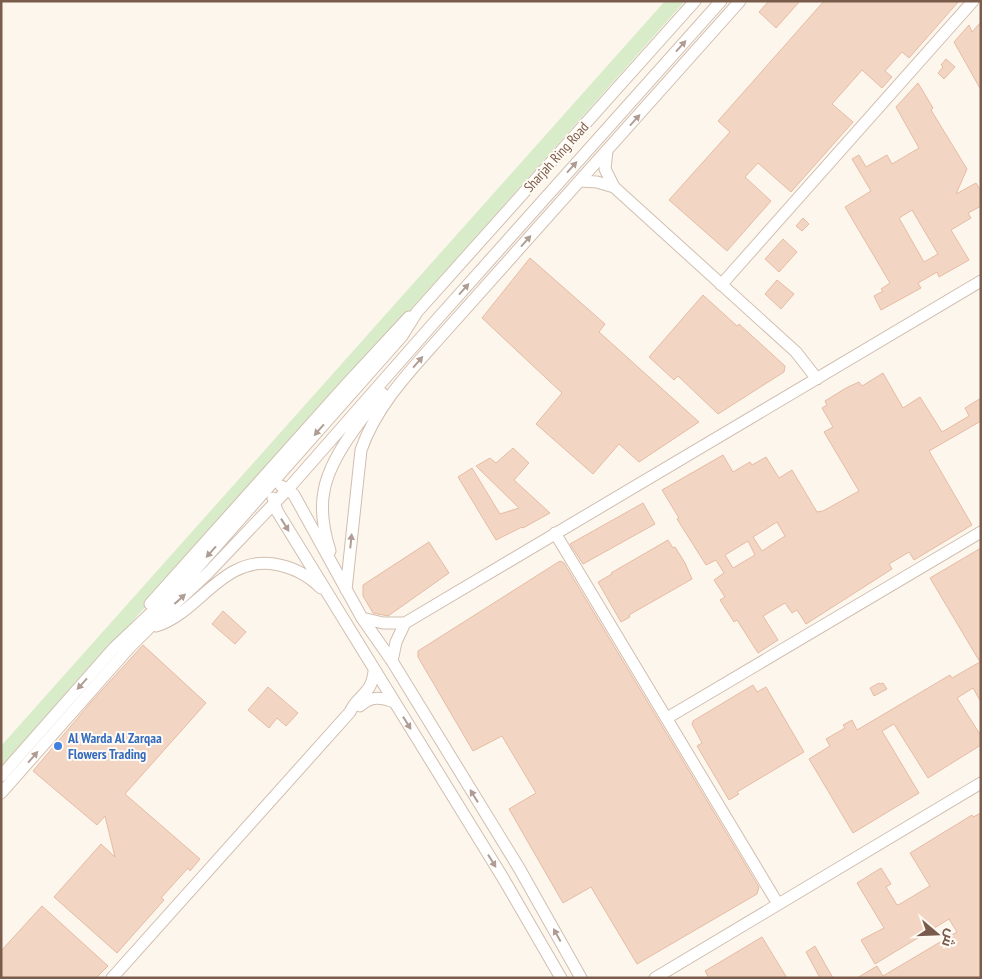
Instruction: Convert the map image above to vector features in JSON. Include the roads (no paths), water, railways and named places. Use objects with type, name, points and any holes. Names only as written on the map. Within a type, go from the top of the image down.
[{"type":"street","name":"Sharjah Ring Road","points":[[417,312],[695,1]]},
{"type":"street","points":[[1,793],[149,628],[207,574],[288,489],[721,1]]},
{"type":"street","points":[[346,590],[358,466],[367,434],[375,419],[394,392],[430,349],[740,1]]},
{"type":"street","points":[[721,285],[974,1]]},
{"type":"street","points":[[607,151],[606,169],[614,187],[796,352],[817,379]]},
{"type":"street","points":[[580,181],[597,182],[614,187]]},
{"type":"street","points":[[362,618],[383,623],[405,623],[981,281]]},
{"type":"street","points":[[114,648],[188,578],[273,484],[402,336],[417,312]]},
{"type":"street","points":[[1,776],[339,393],[402,323],[417,312]]},
{"type":"street","points":[[338,575],[324,528],[322,507],[328,476],[339,455],[367,412],[418,347],[432,325]]},
{"type":"street","points":[[273,484],[284,486],[294,495],[362,618],[392,662],[519,868],[581,978]]},
{"type":"street","points":[[273,484],[274,504],[561,978]]},
{"type":"street","points":[[667,718],[981,532]]},
{"type":"street","points":[[555,533],[778,904]]},
{"type":"street","points":[[149,628],[175,617],[228,574],[254,564],[276,564],[299,572],[312,580],[331,597]]},
{"type":"street","points":[[392,662],[396,642],[405,623]]},
{"type":"street","points":[[350,712],[370,687],[374,671]]},
{"type":"street","points":[[112,978],[350,712],[370,698],[380,698],[394,702]]},
{"type":"street","points":[[655,978],[981,782]]},
{"type":"place","name":"Al Warda Al Zarqaa Flowers Trading","points":[[58,746]]}]
